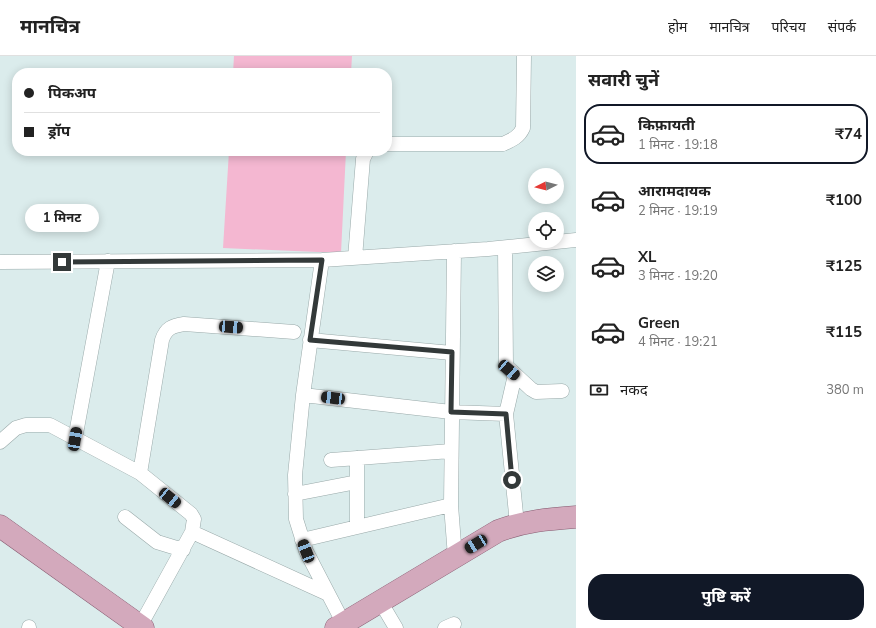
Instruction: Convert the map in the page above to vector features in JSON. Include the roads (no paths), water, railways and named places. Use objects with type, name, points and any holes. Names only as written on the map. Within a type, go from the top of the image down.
[{"type":"main road","points":[[341,627],[380,601],[498,531],[517,524],[536,520],[576,517]]},
{"type":"main road","points":[[0,526],[140,628]]},
{"type":"street","points":[[392,144],[503,144],[513,140],[520,134],[523,128],[524,56]]},
{"type":"street","points":[[355,258],[363,159],[364,156]]},
{"type":"street","points":[[0,262],[322,260],[505,248],[576,240]]},
{"type":"street","points":[[505,248],[505,360],[509,370],[536,392],[562,391]]},
{"type":"street","points":[[454,251],[451,505],[455,557]]},
{"type":"street","points":[[322,260],[303,395],[295,494],[296,519],[302,540],[328,594],[341,627]]},
{"type":"street","points":[[75,439],[108,261]]},
{"type":"street","points":[[140,473],[162,340],[165,331],[172,326],[184,324],[294,332]]},
{"type":"street","points":[[310,340],[452,352]]},
{"type":"street","points":[[516,375],[506,414],[517,524]]},
{"type":"street","points":[[303,395],[451,412],[506,414]]},
{"type":"street","points":[[0,442],[16,428],[26,425],[50,425],[140,473],[191,514],[194,519],[192,532],[140,628]]},
{"type":"street","points":[[331,460],[451,451]]},
{"type":"street","points":[[357,458],[357,527]]},
{"type":"street","points":[[295,494],[357,482]]},
{"type":"street","points":[[302,540],[451,505]]},
{"type":"street","points":[[125,517],[157,542],[183,550]]},
{"type":"street","points":[[192,532],[328,594]]},
{"type":"street","points":[[380,601],[396,628]]}]
